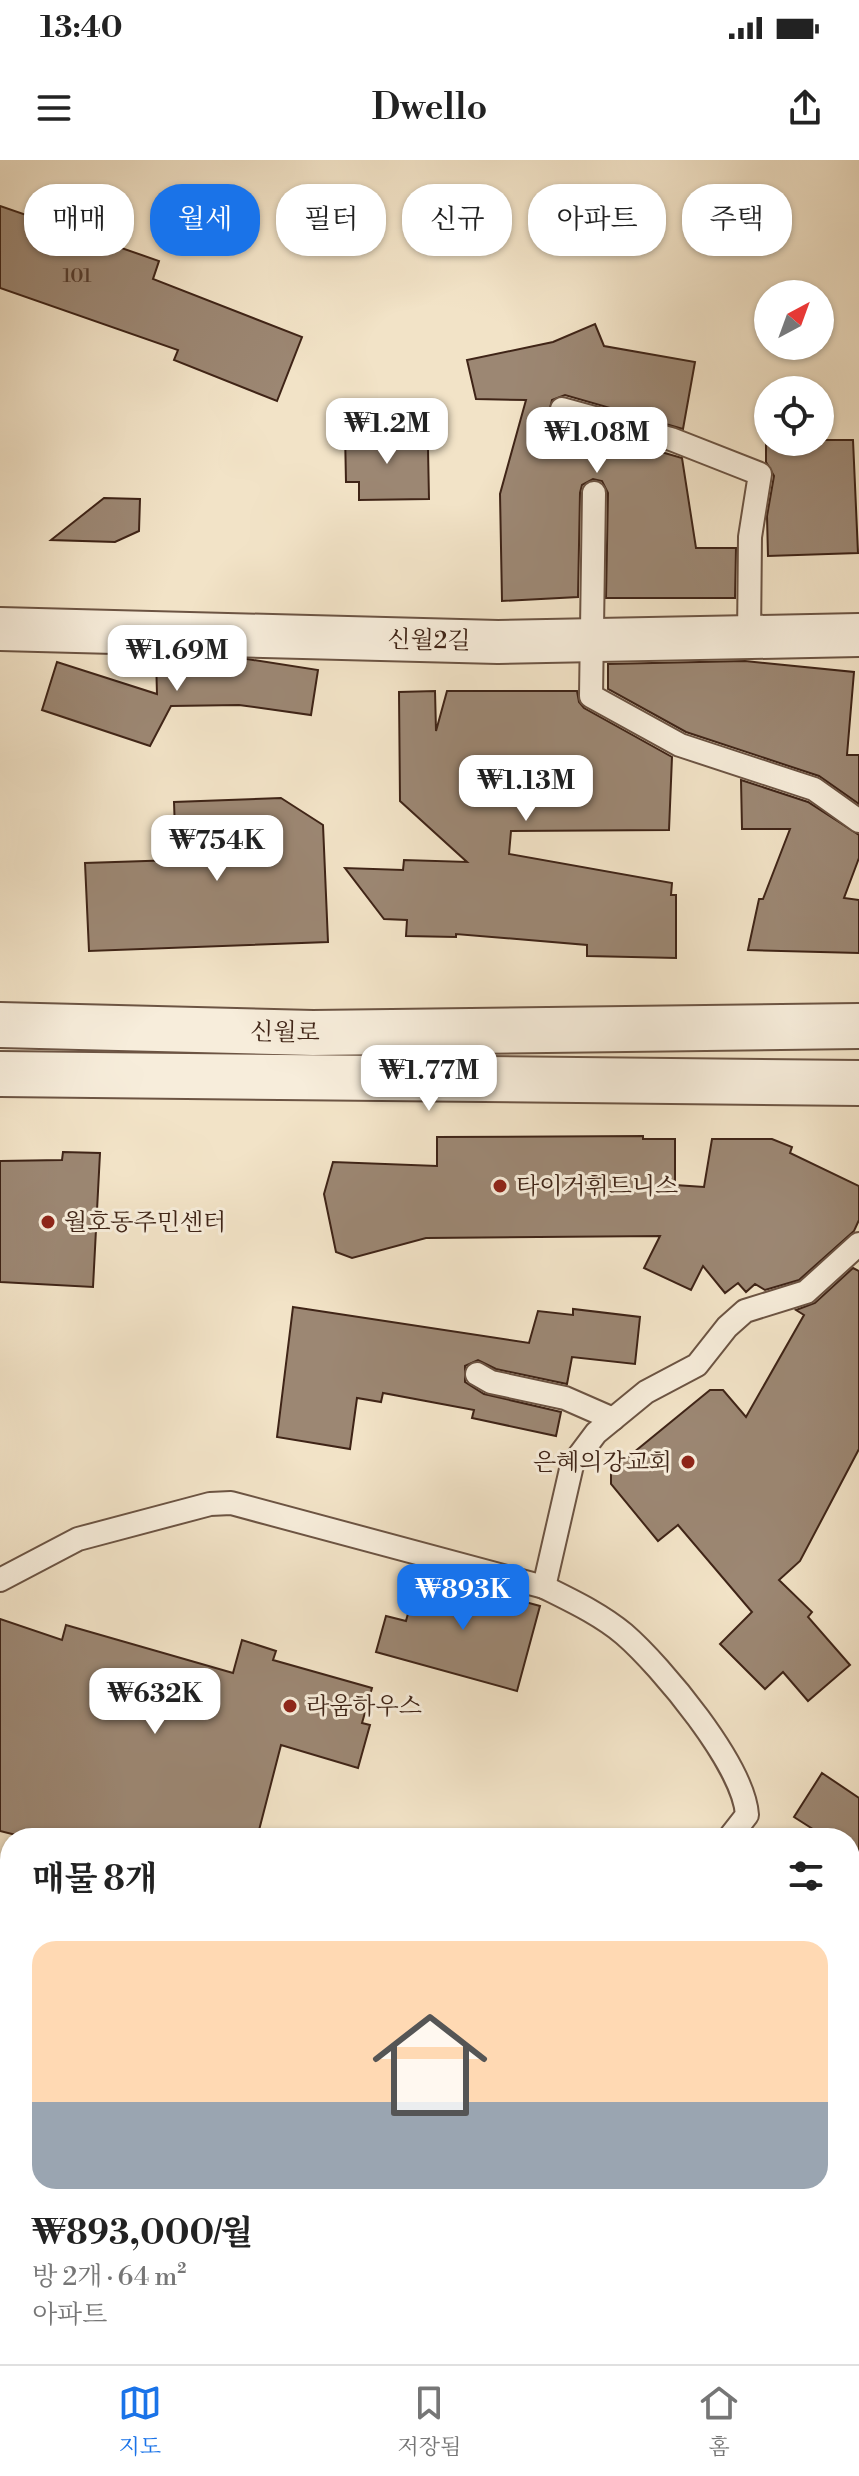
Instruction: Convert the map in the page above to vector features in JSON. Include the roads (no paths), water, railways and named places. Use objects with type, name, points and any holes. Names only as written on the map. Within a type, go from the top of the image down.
[{"type":"street","name":"신월2길","points":[[0,629],[498,642],[859,635]]},
{"type":"street","name":"신월로","points":[[0,1025],[313,1033],[859,1026]]},
{"type":"street","name":"신월로","points":[[0,1074],[859,1083]]},
{"type":"lane","points":[[562,409],[671,439],[760,474],[750,537],[749,637]]},
{"type":"lane","points":[[594,493],[589,640],[591,696],[680,745],[814,789],[859,821]]},
{"type":"lane","points":[[544,1587],[572,1465],[583,1448],[646,1392],[697,1365],[727,1327],[745,1311],[806,1292],[859,1244]]},
{"type":"lane","points":[[477,1374],[491,1382],[565,1398],[613,1419]]},
{"type":"lane","points":[[0,1580],[78,1539],[210,1504],[231,1503],[544,1587],[586,1607],[623,1633],[683,1697],[743,1792],[747,1815],[743,1828]]},
{"type":"place","name":"타이거휘트니스","points":[[500,1186]]},
{"type":"place","name":"월호동주민센터","points":[[48,1222]]},
{"type":"place","name":"은혜의강교회","points":[[688,1462]]},
{"type":"place","name":"라움하우스","points":[[290,1706]]}]
